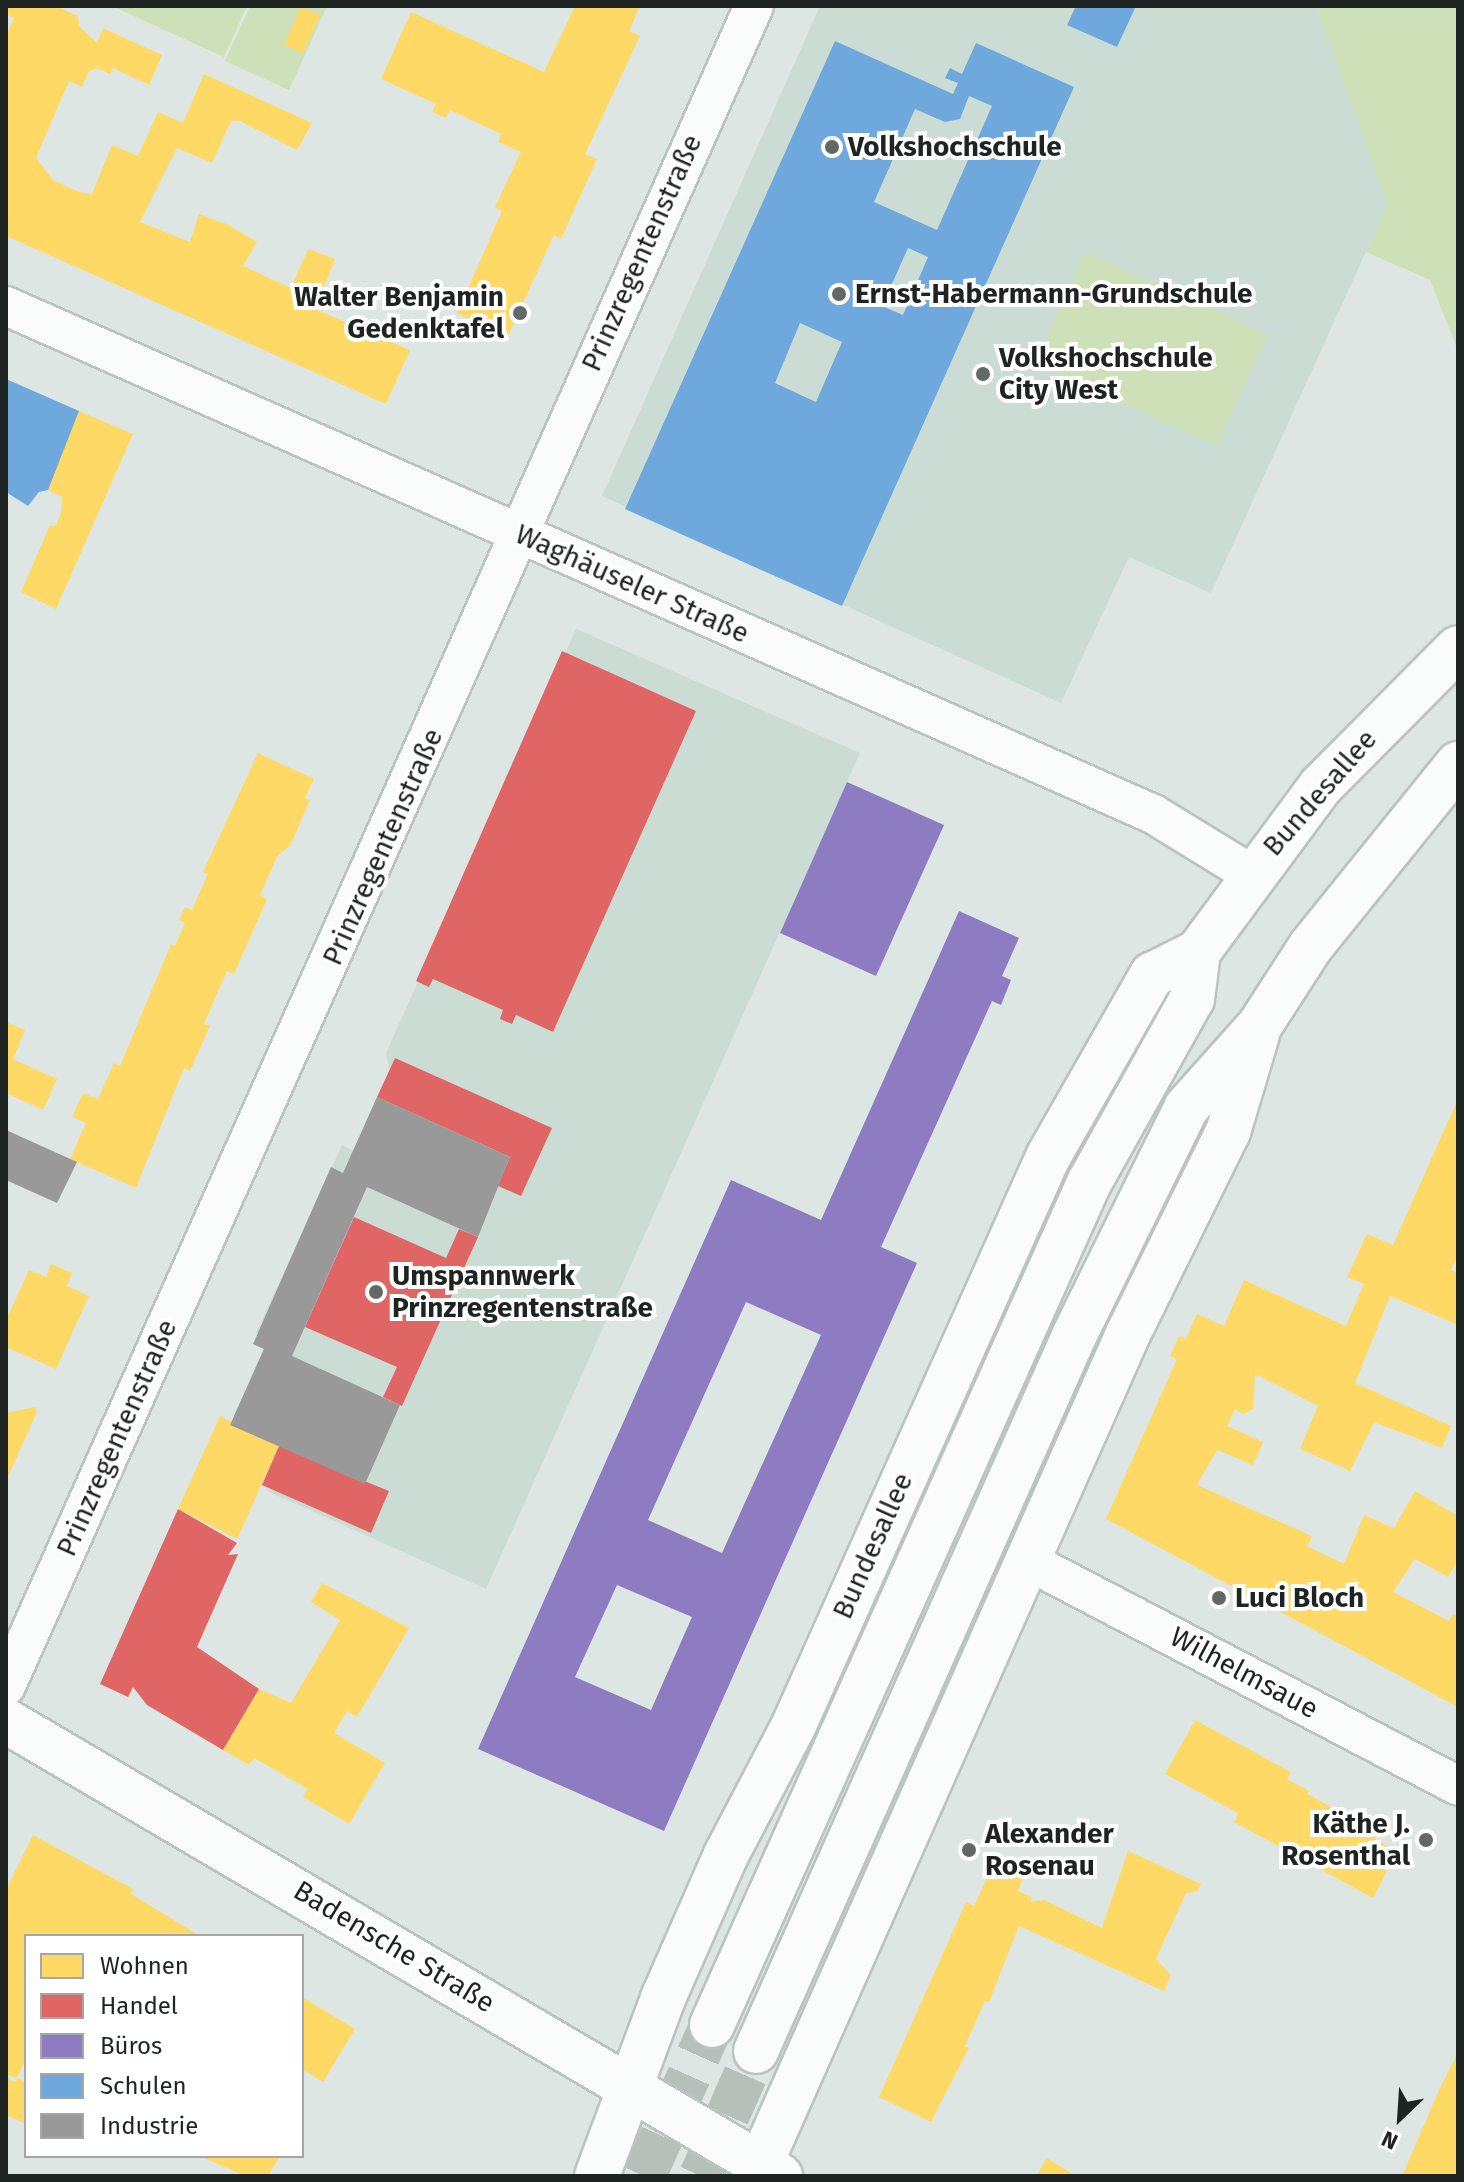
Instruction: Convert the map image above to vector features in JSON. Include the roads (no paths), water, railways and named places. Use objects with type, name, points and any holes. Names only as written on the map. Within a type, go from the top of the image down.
[{"type":"main road","name":"Bundesallee","points":[[712,2025],[1089,1183],[1192,999],[1198,952],[1251,874],[1321,786],[1458,648]]},
{"type":"main road","points":[[756,2051],[1138,1197],[1186,1108],[1260,1025],[1311,946],[1458,764]]},
{"type":"main road","name":"Bundesallee","points":[[597,2176],[630,2087],[726,1855],[793,1727],[1048,1157],[1152,975],[1198,952]]},
{"type":"main road","points":[[765,2172],[1128,1334],[1228,1132],[1260,1025]]},
{"type":"main road","name":"Badensche Straße","points":[[6,1721],[630,2087],[765,2172]]},
{"type":"street","name":"Prinzregentenstraße","points":[[6,1686],[754,6]]},
{"type":"street","name":"Waghäuseler Straße","points":[[6,306],[1153,814],[1251,874]]},
{"type":"street","name":"Wilhelmsaue","points":[[1028,1561],[1458,1786]]},
{"type":"tunnel","points":[[644,2176],[712,2025]]},
{"type":"tunnel","points":[[701,2176],[756,2051]]},
{"type":"place","name":"Volkshochschule","points":[[832,147]]},
{"type":"place","name":"Ernst-Habermann-Grundschule","points":[[839,294]]},
{"type":"place","name":"Walter Benjamin Gedenktafel","points":[[520,313]]},
{"type":"place","name":"Volkshochschule City West","points":[[983,374]]},
{"type":"place","name":"Umspannwerk Prinzregentenstraße","points":[[376,1292]]},
{"type":"place","name":"Luci Bloch","points":[[1219,1598]]},
{"type":"place","name":"Käthe J. Rosenthal","points":[[1426,1840]]},
{"type":"place","name":"Alexander Rosenau","points":[[969,1850]]}]
